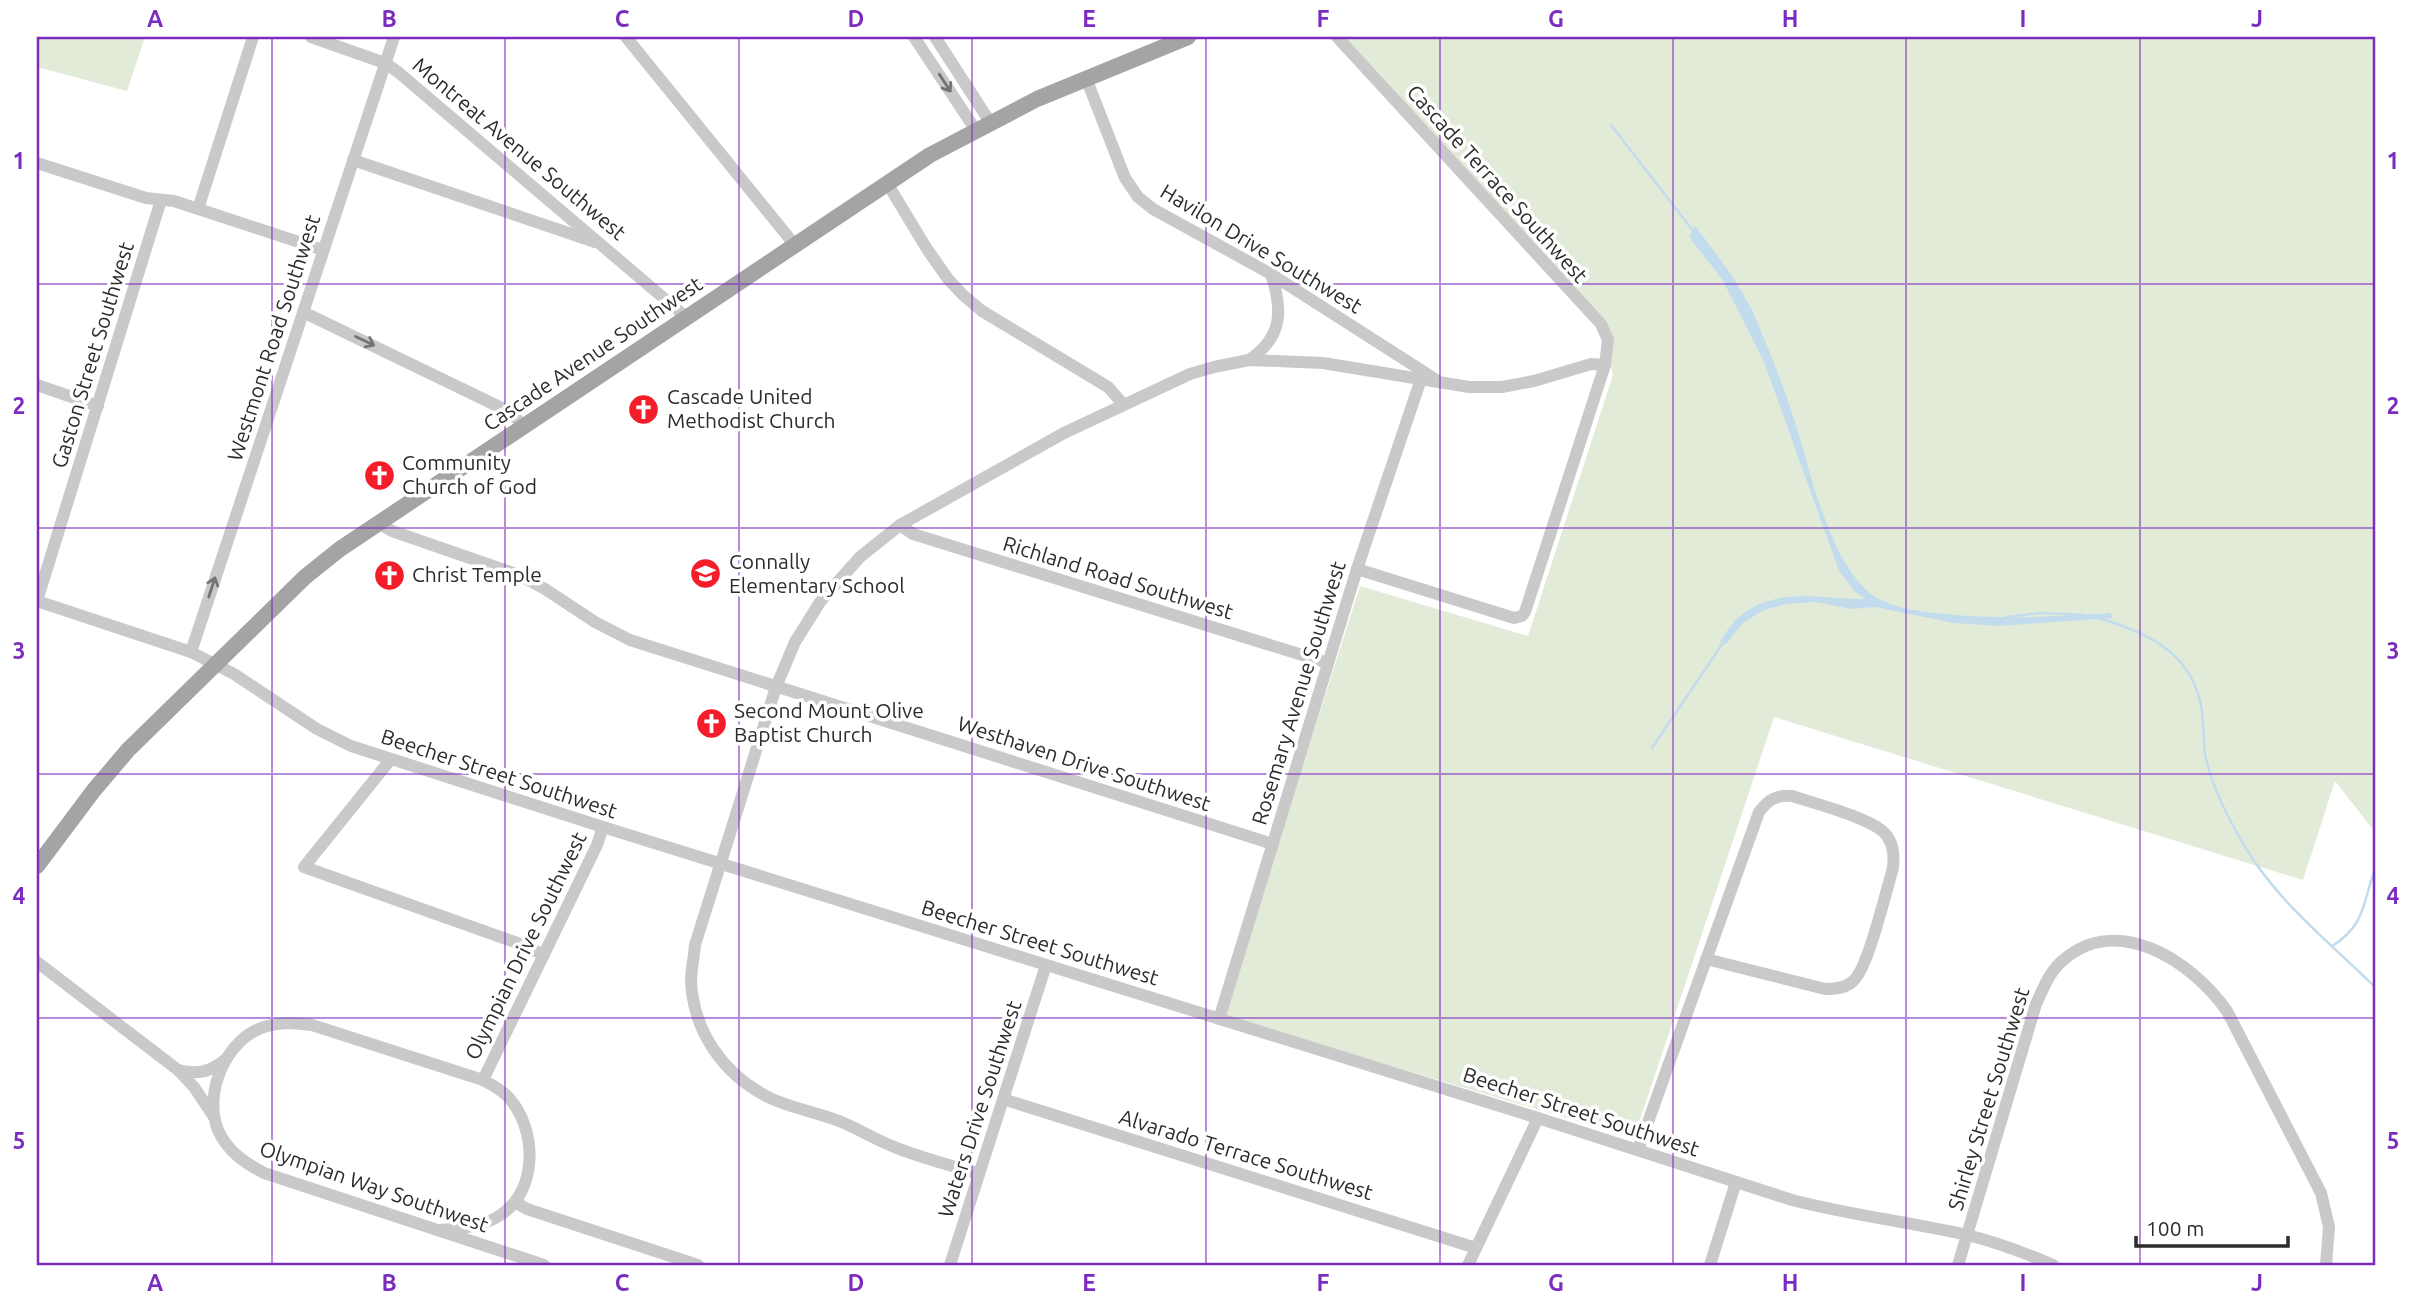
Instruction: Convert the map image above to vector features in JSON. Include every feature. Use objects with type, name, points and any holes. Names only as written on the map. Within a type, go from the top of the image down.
[{"type":"main road","name":"Cascade Avenue Southwest","points":[[37,866],[128,750],[305,577],[378,523],[794,244],[983,125],[1086,78],[1188,37]]},
{"type":"street","points":[[198,209],[253,37]]},
{"type":"street","name":"Montreat Avenue Southwest","points":[[311,37],[385,63],[462,125],[686,317]]},
{"type":"street","name":"Westmont Road Southwest","points":[[191,652],[394,37]]},
{"type":"street","points":[[626,37],[794,244]]},
{"type":"street","points":[[914,37],[983,125]]},
{"type":"street","points":[[935,37],[983,125]]},
{"type":"street","name":"Cascade Terrace Southwest","points":[[1337,37],[1601,324],[1608,340],[1605,365],[1522,616],[1514,618],[1357,569]]},
{"type":"street","name":"Havilon Drive Southwest","points":[[1086,78],[1125,178],[1138,197],[1153,209],[1271,274],[1440,382]]},
{"type":"street","points":[[353,160],[601,244]]},
{"type":"street","points":[[37,163],[146,198],[174,201],[323,250]]},
{"type":"street","points":[[887,183],[927,249],[963,295],[982,311],[1108,387],[1124,404]]},
{"type":"street","name":"Gaston Street Southwest","points":[[37,601],[161,200]]},
{"type":"street","points":[[1249,360],[1268,343],[1278,322],[1280,299],[1271,274]]},
{"type":"street","points":[[303,312],[510,412],[524,426]]},
{"type":"street","points":[[979,1174],[894,1147],[841,1122],[769,1098],[744,1083],[722,1062],[699,1023],[691,979],[695,945],[776,687],[795,642],[820,602],[860,557],[900,524],[1064,433],[1190,374],[1249,360],[1323,363],[1469,387],[1502,387],[1534,382],[1591,364],[1605,365]]},
{"type":"street","name":"Rosemary Avenue Southwest","points":[[1219,1019],[1357,569],[1421,379]]},
{"type":"street","points":[[37,386],[97,406]]},
{"type":"street","name":"Westhaven Drive Southwest","points":[[378,523],[392,531],[519,575],[595,622],[630,640],[1273,844]]},
{"type":"street","name":"Richland Road Southwest","points":[[900,524],[913,534],[1328,663]]},
{"type":"street","name":"Beecher Street Southwest","points":[[37,601],[191,652],[234,674],[317,729],[351,746],[1736,1182],[1828,1209],[1967,1235],[2053,1265]]},
{"type":"street","points":[[391,759],[304,867],[523,944],[544,955]]},
{"type":"street","points":[[1638,1150],[1706,959],[1759,812],[1768,800],[1780,795],[1792,796],[1872,824],[1888,837],[1894,852],[1893,868],[1862,968],[1850,984],[1836,989],[1825,989],[1706,959]]},
{"type":"street","name":"Olympian Drive Southwest","points":[[483,1080],[597,845],[603,827]]},
{"type":"street","name":"Shirley Street Southwest","points":[[1958,1265],[2036,1004],[2051,973],[2066,957],[2085,946],[2114,940],[2130,941],[2163,953],[2197,975],[2227,1011],[2321,1193],[2329,1227],[2326,1265]]},
{"type":"street","name":"Olympian Way Southwest","points":[[37,962],[178,1069],[214,1117],[222,1138],[247,1164],[264,1173],[544,1265]]},
{"type":"street","name":"Waters Drive Southwest","points":[[950,1265],[1046,965]]},
{"type":"street","points":[[178,1069],[191,1073],[208,1071],[225,1060],[239,1041],[262,1027],[288,1022],[312,1026],[483,1080],[496,1087],[509,1098],[525,1127],[530,1151],[530,1167],[525,1186],[515,1202],[486,1223],[440,1230]]},
{"type":"street","name":"Olympian Way Southwest","points":[[214,1117],[215,1094],[225,1060]]},
{"type":"street","name":"Alvarado Terrace Southwest","points":[[1003,1099],[1476,1248]]},
{"type":"street","points":[[1468,1265],[1538,1118]]},
{"type":"street","points":[[1710,1265],[1736,1182]]},
{"type":"street","points":[[515,1202],[527,1209],[698,1265]]},
{"type":"green space","points":[[37,37],[145,37],[127,91],[37,67]]},
{"type":"green space","points":[[1335,37],[2375,37],[2375,832],[2335,781],[2303,880],[1774,717],[1634,1138],[1223,1016],[1360,586],[1528,636],[1613,375],[1600,320]]},
{"type":"water","points":[[1695,226],[1750,306],[1790,406],[1815,491],[1835,544],[1862,586],[1885,602],[1928,612],[2001,617],[2111,613],[2112,618],[1997,626],[1954,623],[1875,607],[1852,609],[1815,602],[1787,604],[1764,610],[1743,623],[1726,644],[1720,641],[1740,616],[1769,601],[1801,596],[1865,599],[1854,591],[1839,571],[1764,362],[1722,279],[1689,237]]},
{"type":"waterway","points":[[1611,125],[1694,232]]},
{"type":"waterway","points":[[2007,617],[2040,613],[2084,615]]},
{"type":"waterway","points":[[2098,618],[2131,629],[2161,645],[2185,668],[2200,701],[2205,752],[2213,782],[2245,847],[2289,904],[2375,987]]},
{"type":"waterway","points":[[1652,748],[1725,640]]},
{"type":"waterway","points":[[2332,946],[2343,938],[2357,921],[2375,870]]},
{"type":"place","name":"Cascade United Methodist Church","points":[[644,409]]},
{"type":"place","name":"Community Church of God","points":[[379,475]]},
{"type":"place","name":"Connally Elementary School","points":[[706,574]]},
{"type":"place","name":"Christ Temple","points":[[389,575]]},
{"type":"place","name":"Second Mount Olive Baptist Church","points":[[711,723]]}]
